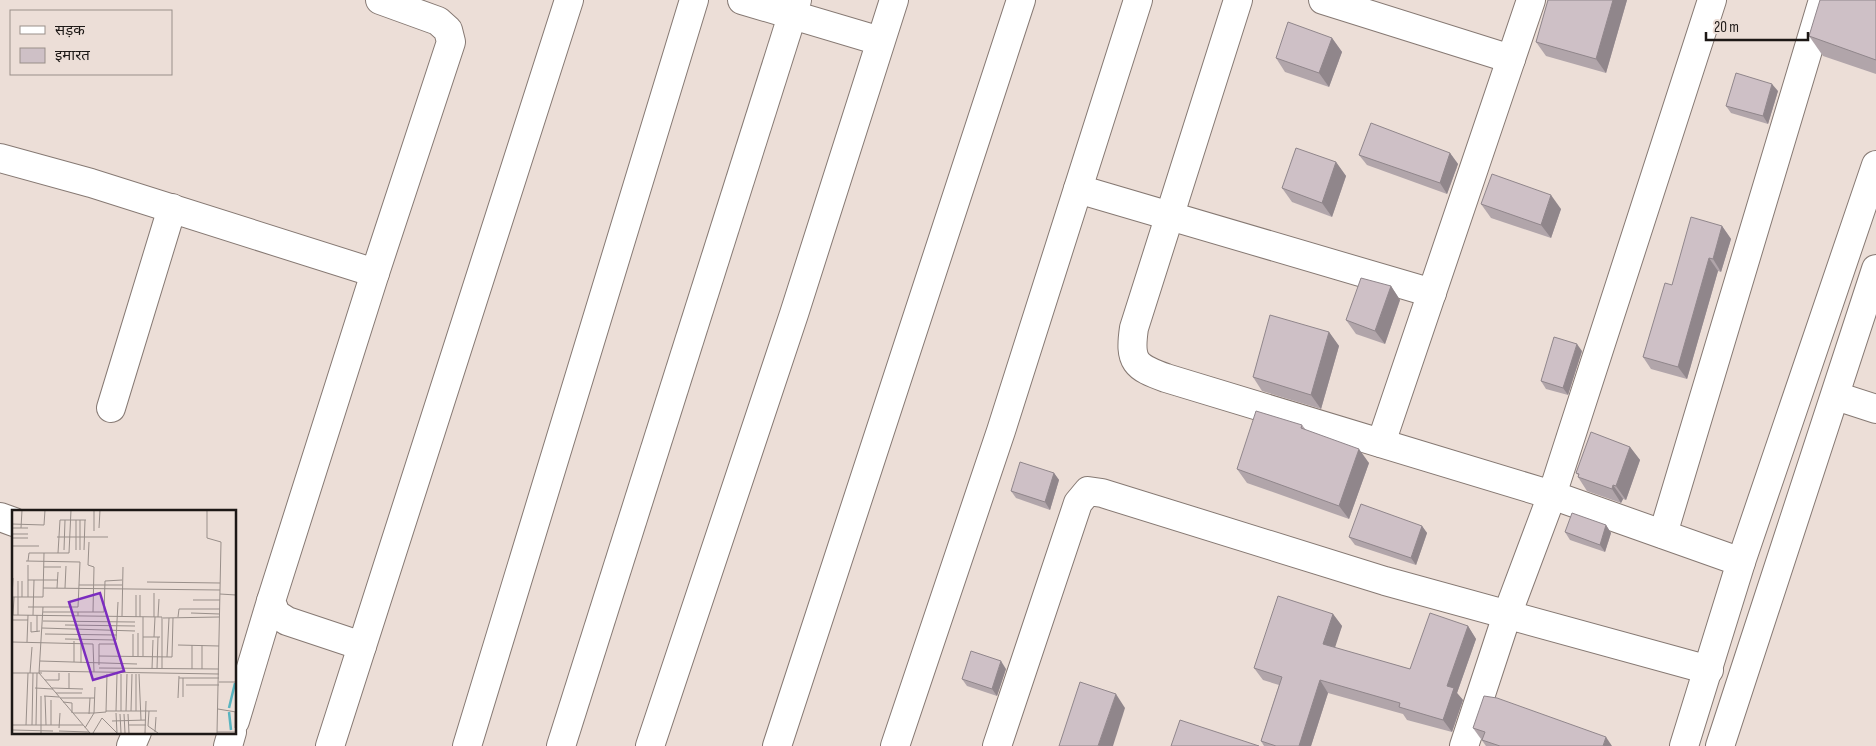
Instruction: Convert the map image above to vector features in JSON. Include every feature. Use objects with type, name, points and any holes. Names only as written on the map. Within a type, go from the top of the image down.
[{"type":"street","points":[[236,718],[375,273],[451,42],[448,30],[438,21],[380,0]]},
{"type":"street","points":[[330,746],[569,0]]},
{"type":"street","points":[[467,746],[694,0]]},
{"type":"street","points":[[742,0],[795,8],[880,41]]},
{"type":"street","points":[[650,746],[794,314],[894,0]]},
{"type":"street","points":[[776,746],[1022,0]]},
{"type":"street","points":[[895,746],[1001,431],[1138,0]]},
{"type":"street","points":[[1238,0],[1171,218],[1134,328],[1131,349],[1136,363],[1148,372],[1166,378],[1552,495],[1741,562]]},
{"type":"street","points":[[1323,0],[1511,59]]},
{"type":"street","points":[[1381,444],[1531,0]]},
{"type":"street","points":[[1464,746],[1507,614],[1552,495],[1712,0]]},
{"type":"street","points":[[1663,534],[1823,0]]},
{"type":"street","points":[[562,746],[795,8]]},
{"type":"street","points":[[0,158],[172,208],[375,273]]},
{"type":"street","points":[[1684,746],[1741,562],[1876,165]]},
{"type":"street","points":[[1078,189],[1171,218],[1432,293]]},
{"type":"street","points":[[111,408],[172,208]]},
{"type":"street","points":[[1720,746],[1876,270]]},
{"type":"street","points":[[1836,396],[1876,409]]},
{"type":"street","points":[[997,746],[1078,503],[1088,491],[1102,493],[1386,580],[1709,670]]},
{"type":"street","points":[[0,517],[12,521]]},
{"type":"street","points":[[271,601],[276,614],[287,621],[362,646]]},
{"type":"street","points":[[132,746],[136,734]]},
{"type":"building","points":[[1548,0],[1613,0],[1596,59],[1536,42]]},
{"type":"building","points":[[1820,0],[1876,0],[1876,60],[1809,36]]},
{"type":"building","points":[[1288,22],[1332,38],[1319,73],[1276,58]]},
{"type":"building","points":[[1736,73],[1772,84],[1763,116],[1726,106]]},
{"type":"building","points":[[1371,123],[1450,153],[1440,183],[1359,155]]},
{"type":"building","points":[[1296,148],[1336,162],[1322,203],[1282,188]]},
{"type":"building","points":[[1492,174],[1551,195],[1541,225],[1481,204]]},
{"type":"building","points":[[1691,217],[1722,226],[1713,259],[1709,258],[1678,367],[1643,357],[1665,283],[1672,285]]},
{"type":"building","points":[[1361,278],[1391,286],[1375,331],[1346,320]]},
{"type":"building","points":[[1270,315],[1329,332],[1311,395],[1253,377]]},
{"type":"building","points":[[1554,337],[1577,344],[1563,388],[1541,381]]},
{"type":"building","points":[[1256,411],[1302,425],[1301,428],[1359,449],[1339,506],[1237,469]]},
{"type":"building","points":[[1591,432],[1630,447],[1616,486],[1613,485],[1612,489],[1578,477],[1579,474],[1576,473]]},
{"type":"building","points":[[1020,462],[1054,473],[1045,502],[1011,491]]},
{"type":"building","points":[[1361,504],[1422,526],[1411,558],[1349,537]]},
{"type":"building","points":[[1572,513],[1606,525],[1600,545],[1565,532]]},
{"type":"building","points":[[1278,596],[1333,614],[1323,644],[1410,669],[1430,613],[1468,626],[1447,686],[1454,688],[1443,720],[1399,707],[1400,703],[1320,680],[1299,746],[1276,746],[1261,741],[1282,677],[1254,668]]},
{"type":"building","points":[[971,651],[1001,661],[992,689],[962,679]]},
{"type":"building","points":[[1080,682],[1116,694],[1098,746],[1059,746]]},
{"type":"building","points":[[1484,696],[1497,698],[1606,737],[1603,746],[1500,746],[1482,740],[1485,732],[1473,728]]},
{"type":"building","points":[[1180,720],[1259,746],[1171,746]]}]
